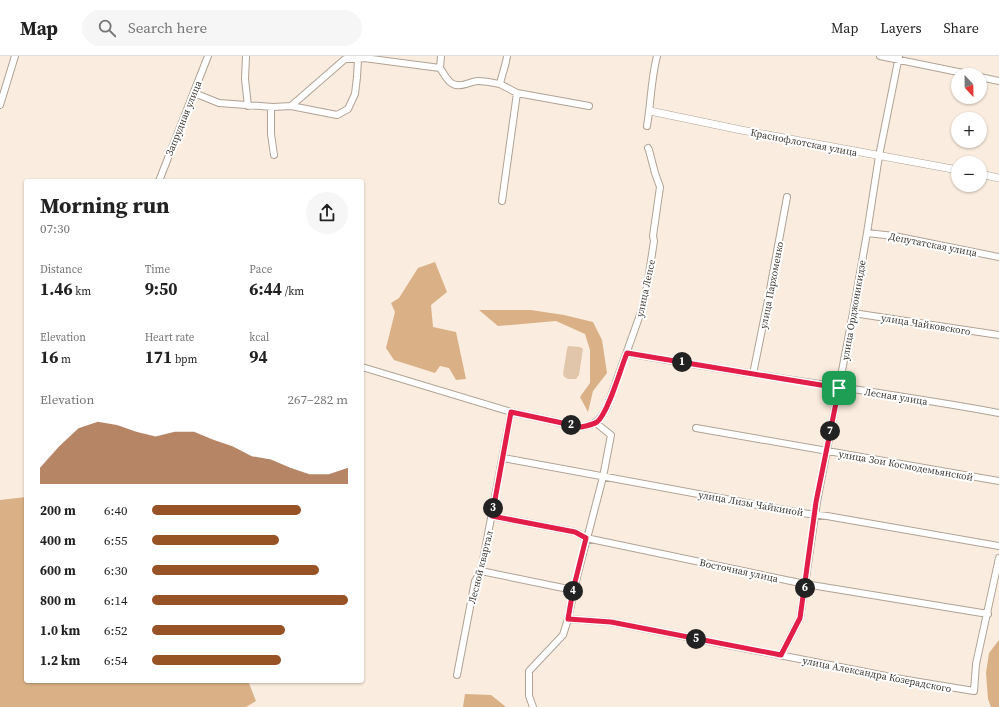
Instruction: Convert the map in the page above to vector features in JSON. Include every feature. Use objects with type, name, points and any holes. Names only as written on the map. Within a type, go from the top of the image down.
[{"type":"street","points":[[0,105],[15,56]]},
{"type":"street","name":"Запрудная улица","points":[[160,179],[208,56]]},
{"type":"street","points":[[246,56],[245,78],[248,106]]},
{"type":"street","points":[[441,56],[440,68],[449,82],[456,86],[479,81],[500,84],[517,93],[590,106]]},
{"type":"street","points":[[500,84],[507,56]]},
{"type":"street","points":[[647,126],[650,111],[652,81],[657,56]]},
{"type":"street","points":[[880,56],[899,58],[951,70]]},
{"type":"street","points":[[290,106],[348,58],[362,58],[440,68]]},
{"type":"street","points":[[194,93],[219,103],[271,107],[290,106],[337,116],[348,109],[355,94],[362,58]]},
{"type":"street","name":"улица Орджоникидзе","points":[[781,655],[800,618],[826,451],[853,313],[879,156],[899,58]]},
{"type":"street","points":[[987,78],[999,81]]},
{"type":"street","points":[[502,201],[517,93]]},
{"type":"street","points":[[271,107],[271,134],[274,155]]},
{"type":"street","name":"Краснофлотская улица","points":[[650,111],[742,130],[951,169]]},
{"type":"street","name":"улица Лепсе","points":[[596,423],[602,417],[607,407],[627,353],[646,293],[660,187],[648,148]]},
{"type":"street","points":[[987,175],[999,178]]},
{"type":"street","name":"улица Пархоменко","points":[[754,374],[788,196]]},
{"type":"street","name":"Депутатская улица","points":[[867,233],[894,236],[999,257]]},
{"type":"street","name":"улица Чайковского","points":[[853,313],[999,335]]},
{"type":"street","name":"Лесная улица","points":[[627,353],[999,413]]},
{"type":"street","points":[[364,368],[511,412],[581,427],[596,423],[612,435],[603,477],[586,538],[563,635],[529,671],[529,696],[533,707]]},
{"type":"street","name":"Лесной квартал","points":[[457,675],[475,581],[481,571],[511,412]]},
{"type":"street","name":"улица Зои Космодемьянской","points":[[696,428],[999,481]]},
{"type":"street","name":"улица Лизы Чайкиной","points":[[502,458],[801,513],[815,514],[999,546]]},
{"type":"street","name":"Восточная улица","points":[[492,516],[575,532],[586,538],[805,584],[988,614]]},
{"type":"street","points":[[988,614],[999,558]]},
{"type":"street","points":[[481,571],[573,590]]},
{"type":"street","name":"улица Александра Козерадского","points":[[568,619],[611,622],[901,679],[974,691],[976,664],[988,614]]},
{"type":"shaded area","points":[[435,262],[447,292],[431,305],[433,327],[456,332],[466,379],[456,380],[449,368],[440,366],[435,373],[394,360],[386,348],[395,312],[391,303],[399,298],[418,268]]},
{"type":"shaded area","points":[[479,310],[531,310],[564,315],[593,322],[602,340],[607,373],[593,391],[588,412],[580,397],[590,383],[590,350],[585,334],[556,321],[498,326]]},
{"type":"shaded area","points":[[568,346],[580,347],[583,349],[579,375],[576,379],[566,378],[563,374]]},
{"type":"shaded area","points":[[24,497],[24,683],[249,683],[256,701],[246,707],[0,707],[0,500]]},
{"type":"shaded area","points":[[999,640],[999,707],[991,707],[988,699],[986,673],[989,653]]},
{"type":"shaded area","points":[[465,694],[491,695],[506,707],[463,707]]},
{"type":"route","points":[[627,353],[839,388],[816,502],[800,618],[781,655],[611,622],[568,619],[573,590],[586,538],[575,532],[492,516],[511,412],[581,427],[596,423],[602,417],[607,407],[627,353]]}]
